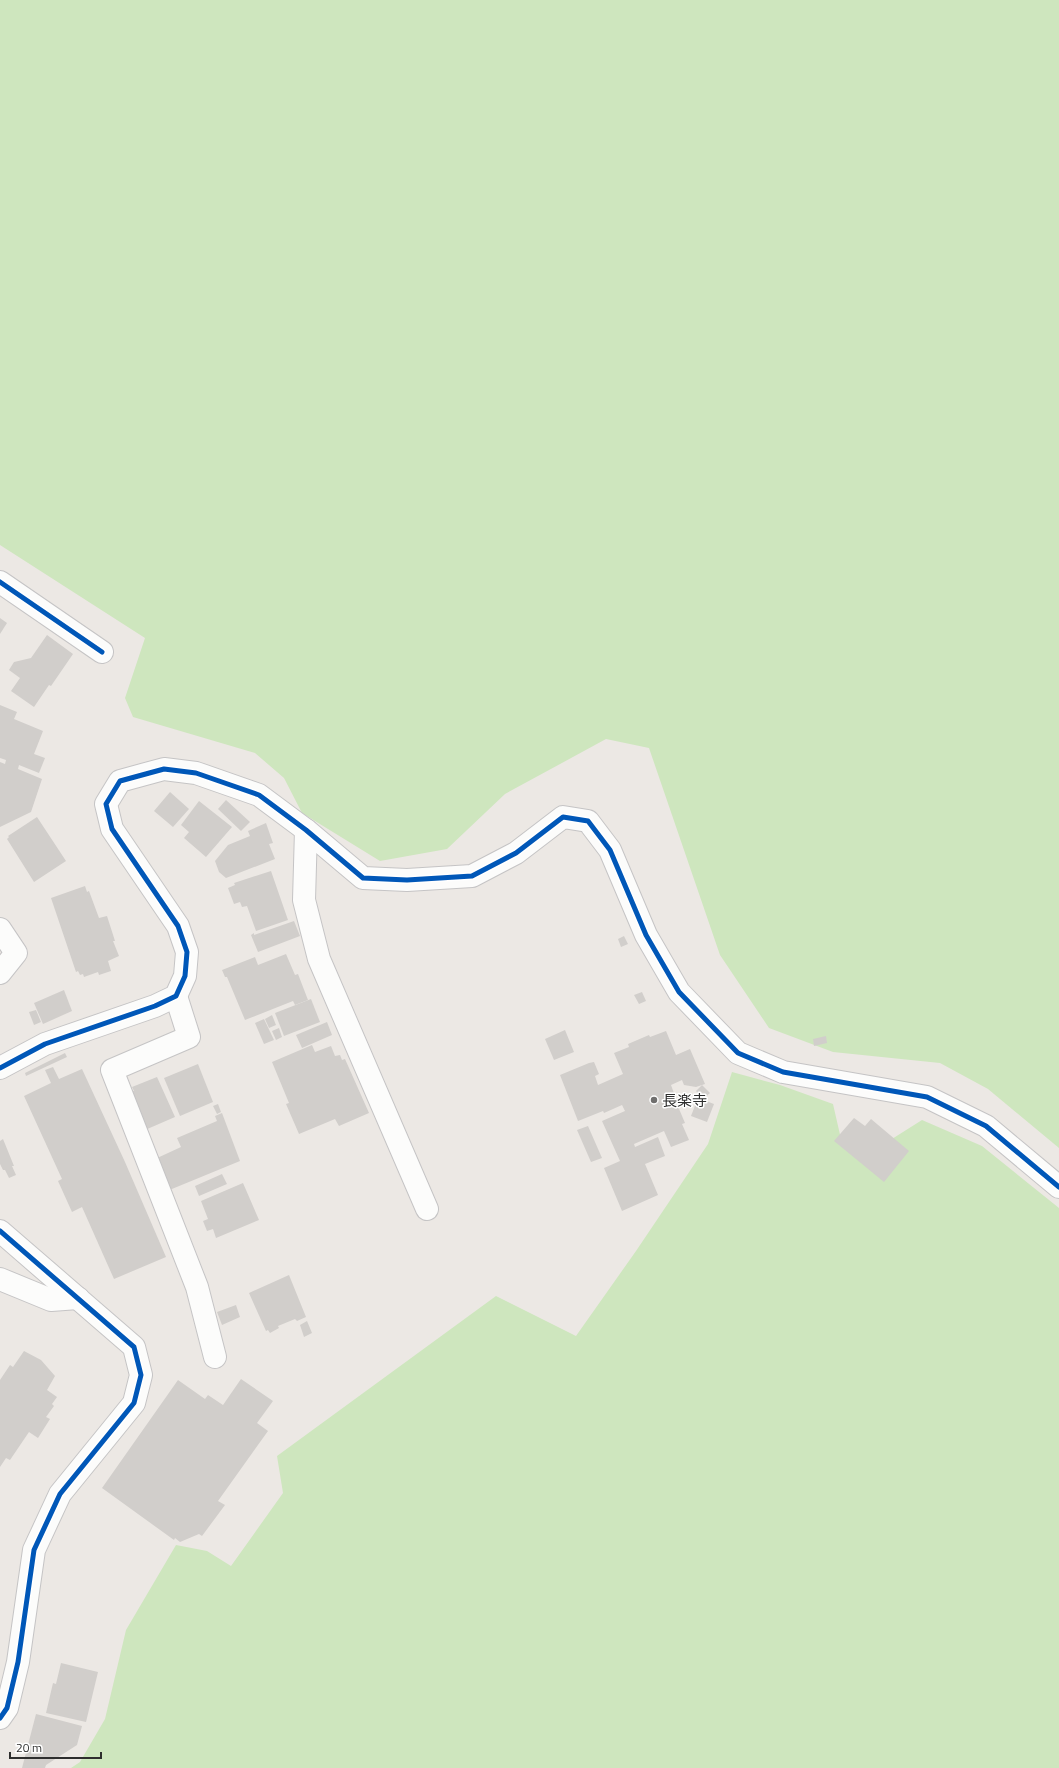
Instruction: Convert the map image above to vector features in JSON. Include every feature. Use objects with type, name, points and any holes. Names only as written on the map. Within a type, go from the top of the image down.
[{"type":"street","points":[[0,582],[102,652]]},
{"type":"street","points":[[0,1068],[45,1044],[155,1006],[176,996],[185,976],[187,952],[178,926],[112,829],[106,804],[120,781],[164,769],[196,773],[259,795],[306,830],[363,878],[407,880],[472,876],[516,853],[563,817],[588,821],[610,850],[646,934],[679,992],[738,1053],[784,1072],[927,1096],[986,1126],[1059,1187]]},
{"type":"street","points":[[306,830],[304,900],[319,959],[427,1209]]},
{"type":"street","points":[[0,929],[16,953],[0,973]]},
{"type":"street","points":[[176,996],[189,1037],[112,1070],[197,1287],[215,1357]]},
{"type":"street","points":[[0,1231],[134,1347],[141,1375],[134,1403],[60,1494],[34,1550],[18,1662],[7,1708],[0,1718]]},
{"type":"street","points":[[0,1279],[51,1300],[78,1298]]},
{"type":"green space","points":[[0,0],[1059,0],[1059,1148],[988,1089],[940,1063],[833,1052],[769,1028],[720,955],[649,748],[606,739],[505,794],[447,849],[380,861],[302,813],[284,778],[255,753],[133,717],[125,698],[145,638],[0,545]]},
{"type":"green space","points":[[732,1072],[780,1085],[833,1104],[841,1139],[884,1144],[922,1120],[982,1146],[1059,1208],[1059,1768],[71,1768],[80,1762],[105,1719],[126,1630],[176,1545],[207,1551],[231,1566],[283,1493],[277,1456],[496,1296],[576,1336],[636,1251],[708,1144]]},
{"type":"building","points":[[0,618],[7,623],[0,634]]},
{"type":"building","points":[[47,635],[73,654],[51,686],[49,685],[34,707],[11,691],[20,678],[9,670],[14,662],[31,658]]},
{"type":"building","points":[[0,705],[17,712],[14,719],[43,731],[34,754],[45,758],[39,773],[19,765],[18,769],[42,779],[31,812],[0,827],[0,762],[5,764],[6,760],[0,758]]},
{"type":"building","points":[[170,792],[189,809],[173,827],[154,811]]},
{"type":"building","points":[[226,800],[250,822],[241,831],[218,809]]},
{"type":"building","points":[[199,801],[232,827],[206,857],[184,838],[189,832],[181,825]]},
{"type":"building","points":[[37,817],[66,861],[34,882],[7,839],[9,837],[8,836]]},
{"type":"building","points":[[266,823],[273,843],[269,844],[275,859],[226,878],[219,872],[215,861],[228,845],[250,836],[248,831]]},
{"type":"building","points":[[271,871],[288,920],[256,931],[247,906],[242,907],[240,902],[234,904],[228,888],[235,885],[234,883]]},
{"type":"building","points":[[85,886],[87,892],[89,891],[99,918],[107,916],[115,941],[113,941],[119,956],[108,961],[111,971],[99,975],[98,972],[84,977],[83,974],[80,975],[78,971],[76,972],[51,898]]},
{"type":"building","points":[[294,921],[300,936],[258,952],[251,935]]},
{"type":"building","points":[[624,936],[628,944],[621,947],[618,939]]},
{"type":"building","points":[[286,954],[295,975],[298,974],[308,1000],[295,1005],[293,1001],[245,1020],[227,977],[225,977],[222,970],[255,957],[258,965]]},
{"type":"building","points":[[64,990],[72,1011],[43,1024],[34,1003]]},
{"type":"building","points":[[642,992],[646,1001],[639,1004],[634,995]]},
{"type":"building","points":[[311,999],[320,1022],[284,1036],[275,1013]]},
{"type":"building","points":[[36,1010],[41,1022],[34,1025],[29,1012]]},
{"type":"building","points":[[272,1015],[276,1025],[269,1028],[265,1019]]},
{"type":"building","points":[[264,1019],[274,1040],[264,1044],[255,1023]]},
{"type":"building","points":[[327,1022],[332,1035],[302,1048],[296,1035]]},
{"type":"building","points":[[279,1028],[282,1037],[276,1040],[272,1031]]},
{"type":"building","points":[[565,1030],[574,1052],[554,1060],[545,1039]]},
{"type":"building","points":[[666,1031],[676,1055],[690,1049],[705,1084],[696,1087],[684,1085],[682,1080],[671,1085],[675,1096],[674,1097],[685,1123],[682,1124],[689,1140],[671,1147],[664,1131],[634,1144],[635,1147],[658,1137],[665,1156],[645,1164],[658,1195],[622,1211],[604,1168],[620,1161],[602,1121],[625,1111],[622,1105],[604,1113],[603,1111],[578,1121],[560,1075],[594,1062],[599,1074],[595,1076],[598,1085],[623,1074],[614,1053],[629,1047],[628,1044],[649,1035],[650,1037]]},
{"type":"building","points":[[826,1036],[827,1043],[814,1046],[813,1039]]},
{"type":"building","points":[[312,1045],[315,1052],[331,1046],[335,1056],[340,1055],[342,1060],[345,1059],[369,1113],[339,1126],[335,1119],[299,1134],[286,1104],[289,1103],[272,1062]]},
{"type":"building","points":[[65,1053],[67,1057],[26,1076],[25,1073]]},
{"type":"building","points":[[198,1064],[213,1102],[180,1116],[164,1078]]},
{"type":"building","points":[[53,1067],[59,1079],[82,1069],[125,1162],[166,1257],[114,1279],[82,1207],[72,1212],[58,1181],[62,1179],[24,1096],[51,1083],[45,1070]]},
{"type":"building","points":[[157,1077],[175,1117],[145,1130],[133,1104],[137,1102],[132,1091],[134,1091],[132,1087]]},
{"type":"building","points":[[702,1085],[710,1093],[703,1099],[696,1091]]},
{"type":"building","points":[[698,1098],[714,1104],[707,1122],[691,1116]]},
{"type":"building","points":[[218,1104],[221,1112],[217,1114],[213,1106]]},
{"type":"building","points":[[222,1113],[240,1161],[167,1191],[155,1159],[181,1147],[177,1138],[217,1121],[215,1116]]},
{"type":"building","points":[[854,1118],[865,1126],[871,1119],[909,1151],[884,1182],[834,1141]]},
{"type":"building","points":[[588,1126],[602,1158],[591,1162],[577,1130]]},
{"type":"building","points":[[3,1139],[16,1175],[9,1178],[0,1164],[0,1141]]},
{"type":"building","points":[[222,1174],[227,1184],[199,1196],[195,1186]]},
{"type":"building","points":[[243,1183],[259,1220],[216,1238],[213,1229],[207,1231],[203,1221],[208,1219],[201,1201]]},
{"type":"building","points":[[289,1275],[306,1317],[297,1321],[295,1319],[278,1326],[279,1328],[270,1333],[268,1330],[266,1331],[249,1293]]},
{"type":"building","points":[[236,1305],[240,1317],[222,1325],[217,1312]]},
{"type":"building","points":[[307,1321],[312,1333],[304,1337],[300,1325]]},
{"type":"building","points":[[24,1351],[41,1360],[55,1376],[47,1390],[57,1397],[52,1404],[54,1406],[46,1417],[50,1419],[38,1438],[29,1432],[10,1460],[6,1458],[0,1467],[0,1380],[10,1365],[13,1367]]},
{"type":"building","points":[[241,1379],[273,1401],[257,1423],[268,1431],[218,1501],[225,1505],[202,1536],[199,1534],[180,1542],[175,1538],[174,1540],[102,1488],[178,1380],[205,1399],[208,1395],[223,1405]]},
{"type":"building","points":[[61,1663],[98,1672],[86,1722],[46,1713],[53,1683],[56,1684]]},
{"type":"building","points":[[36,1714],[82,1726],[77,1745],[46,1765],[45,1768],[22,1768]]},
{"type":"cycle path","points":[[0,582],[102,652]]},
{"type":"cycle path","points":[[0,1068],[45,1044],[155,1006],[176,996],[185,976],[187,952],[178,926],[112,829],[106,804],[120,781],[164,769],[196,773],[259,795],[306,830],[363,878],[407,880],[472,876],[516,853],[563,817],[588,821],[610,850],[646,935],[679,992],[738,1053],[783,1072],[927,1097],[986,1126],[1059,1187]]},
{"type":"cycle path","points":[[0,1231],[134,1347],[141,1375],[134,1403],[60,1494],[34,1550],[18,1662],[7,1708],[0,1718]]},
{"type":"place","name":"長楽寺","points":[[654,1100]]}]
